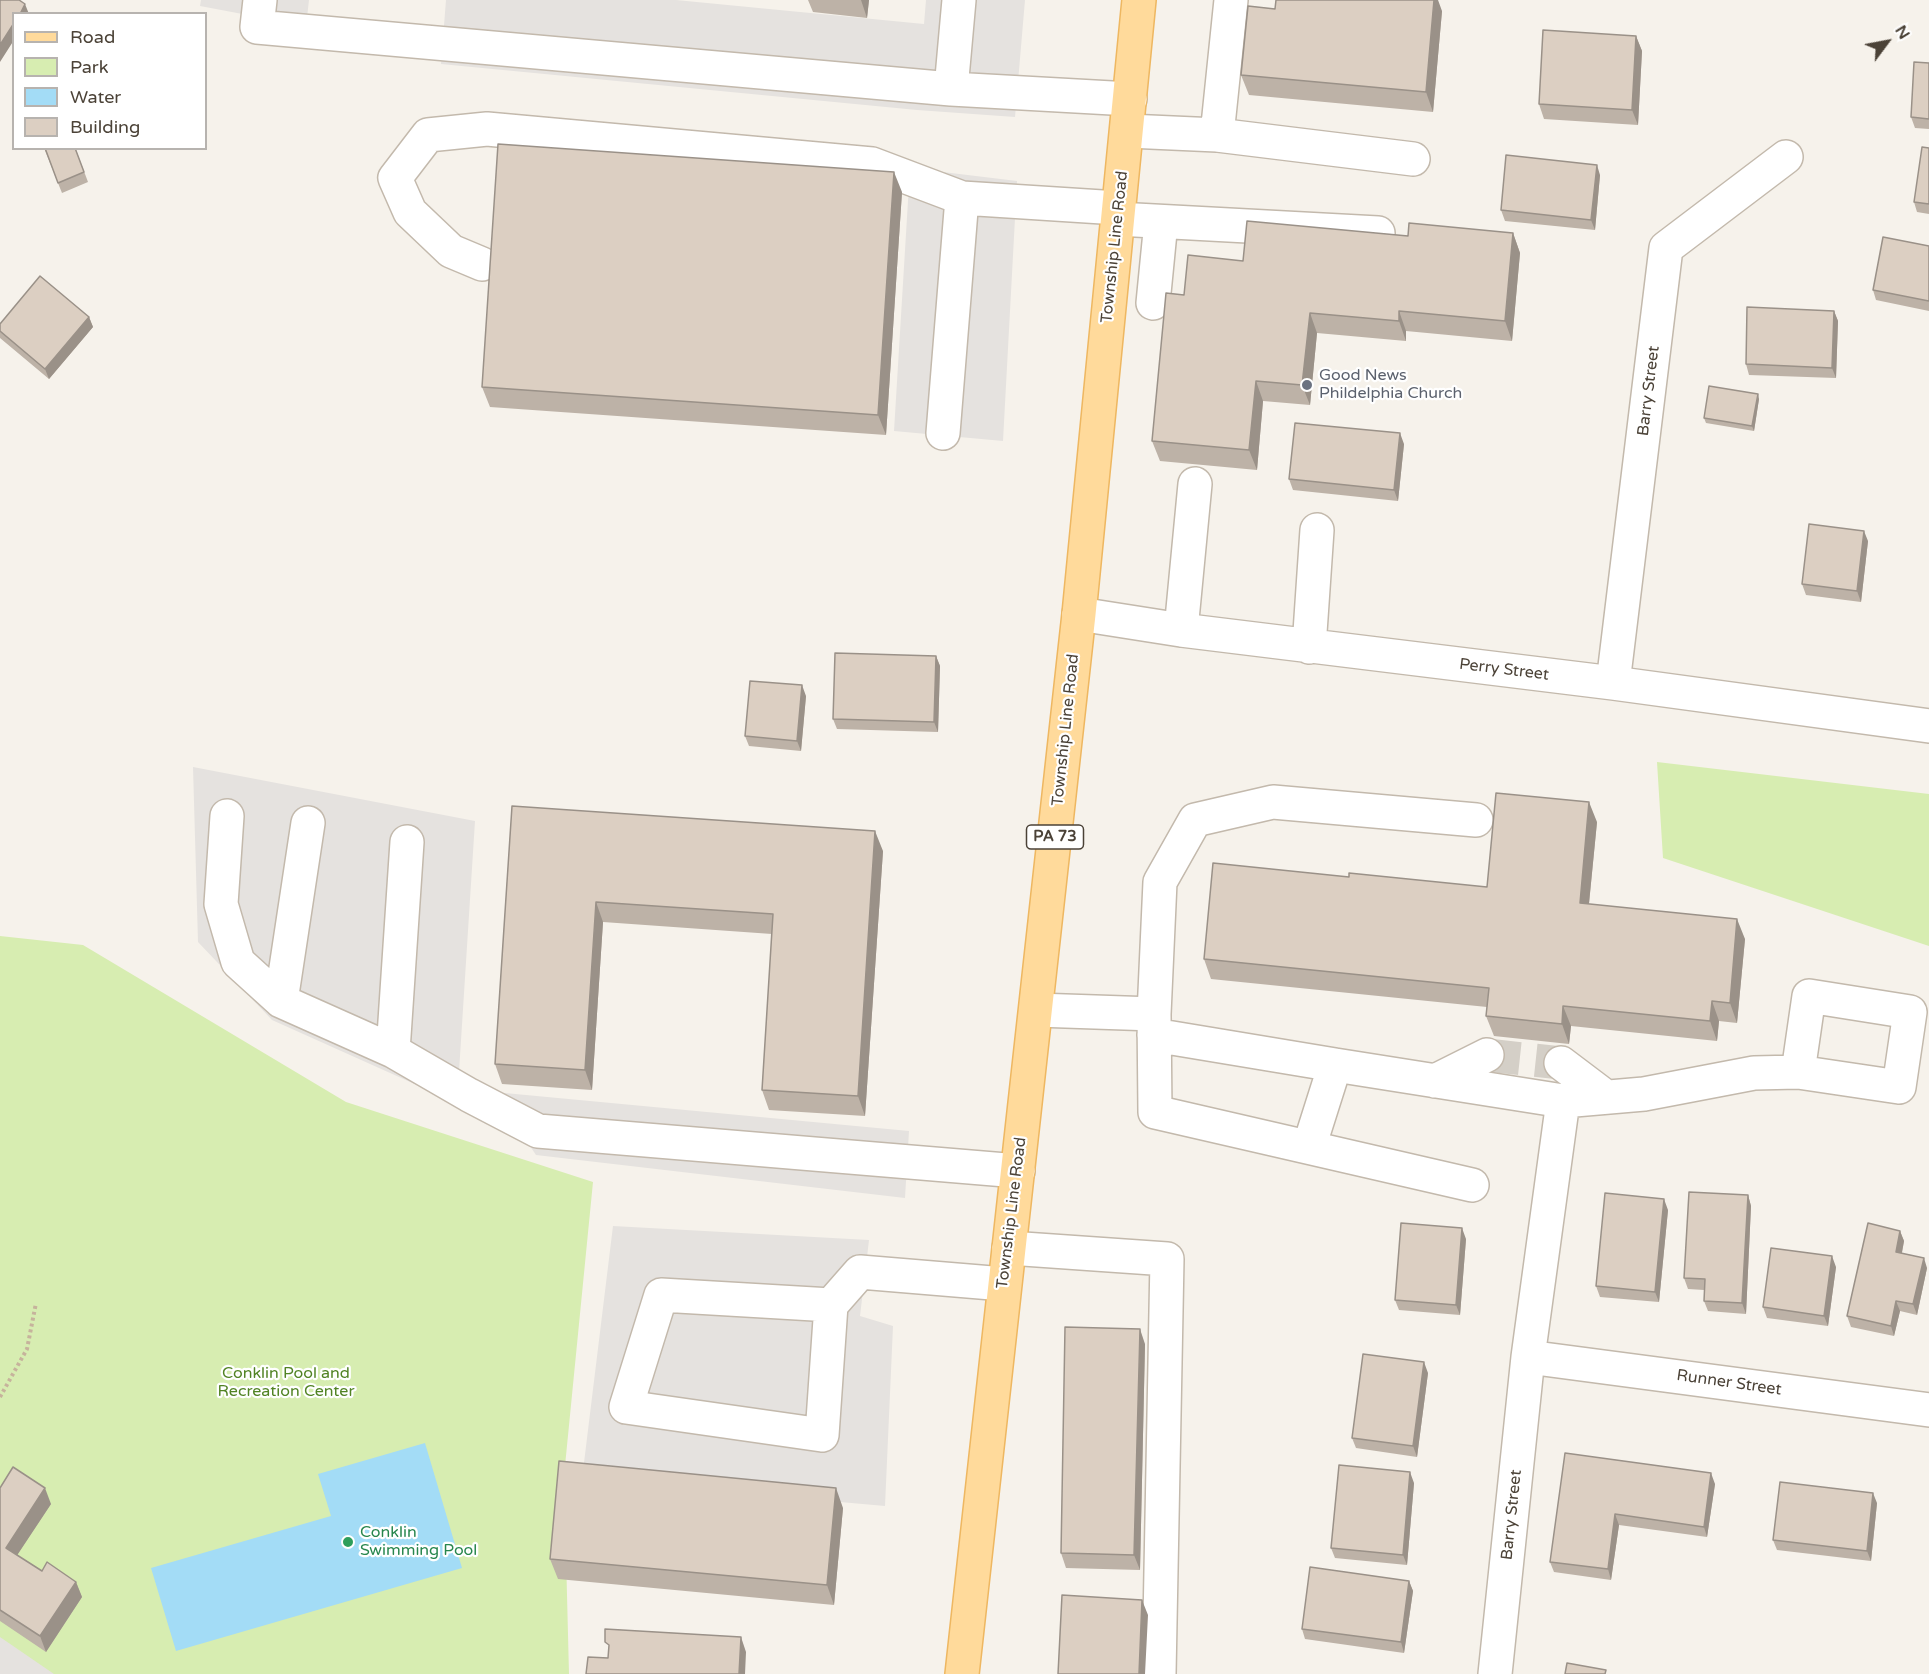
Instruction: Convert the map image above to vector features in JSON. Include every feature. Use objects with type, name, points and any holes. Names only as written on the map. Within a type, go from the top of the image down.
[{"type":"main road","name":"Township Line Road","points":[[962,1674],[1079,614],[1128,132],[1139,0]]},
{"type":"street","points":[[260,0],[257,27],[951,89],[1130,99]]},
{"type":"street","points":[[951,89],[959,0]]},
{"type":"street","points":[[1217,135],[1231,0]]},
{"type":"street","points":[[482,264],[451,251],[410,212],[395,178],[428,135],[487,129],[872,164],[962,198],[1118,214],[1161,222],[1378,233]]},
{"type":"street","points":[[1128,132],[1217,135],[1413,159]]},
{"type":"street","name":"Barry Street","points":[[1613,683],[1666,248],[1786,157]]},
{"type":"street","points":[[943,433],[962,198]]},
{"type":"street","points":[[1153,303],[1161,222]]},
{"type":"street","points":[[1181,630],[1195,484]]},
{"type":"street","points":[[1309,647],[1317,530]]},
{"type":"street","name":"Perry Street","points":[[1079,614],[1309,647],[1613,683],[1929,726]]},
{"type":"street","points":[[1472,1185],[1155,1112],[1154,1024],[1160,882],[1195,820],[1273,802],[1476,820]]},
{"type":"street","points":[[227,816],[221,903],[238,962],[282,1001],[393,1050],[469,1095],[538,1131],[1018,1171]]},
{"type":"street","points":[[282,1001],[308,823]]},
{"type":"street","points":[[393,1050],[408,842]]},
{"type":"street","points":[[1036,1010],[1154,1024],[1335,1065],[1563,1101],[1644,1094],[1754,1073],[1798,1072]]},
{"type":"street","points":[[1435,1081],[1487,1055]]},
{"type":"street","points":[[1561,1063],[1606,1097]]},
{"type":"street","points":[[1309,1147],[1335,1065]]},
{"type":"street","name":"Barry Street","points":[[1495,1674],[1528,1357],[1563,1101]]},
{"type":"street","points":[[1009,1248],[1167,1259],[1159,1674]]},
{"type":"street","points":[[831,1305],[661,1294],[626,1407],[822,1435],[831,1305],[860,1272],[1004,1284]]},
{"type":"street","name":"Runner Street","points":[[1528,1357],[1929,1410]]},
{"type":"path","points":[[0,1397],[27,1349],[36,1303]]},
{"type":"green space","points":[[1657,762],[1929,794],[1929,946],[1663,858]]},
{"type":"green space","name":"Conklin Pool and Recreation Center","points":[[0,936],[83,945],[346,1102],[593,1182],[564,1476],[569,1674],[0,1674]]},
{"type":"shaded area","points":[[201,0],[309,0],[306,26],[200,6]]},
{"type":"shaded area","points":[[446,0],[676,0],[924,24],[926,0],[1025,0],[1015,117],[917,110],[441,64]]},
{"type":"shaded area","points":[[910,168],[1017,181],[1003,441],[894,431]]},
{"type":"shaded area","points":[[193,767],[475,821],[457,1103],[272,1020],[198,942]]},
{"type":"shaded area","points":[[494,1092],[909,1131],[905,1198],[536,1155]]},
{"type":"shaded area","points":[[613,1226],[869,1240],[860,1316],[893,1326],[885,1506],[582,1479]]},
{"type":"shaded area","points":[[0,1637],[54,1674],[0,1674]]},
{"type":"water","name":"Conklin Swimming Pool","points":[[425,1443],[462,1568],[176,1651],[151,1568],[331,1516],[318,1474]]},
{"type":"building","points":[[0,0],[19,0],[25,4],[21,12],[12,12],[12,26],[0,45]]},
{"type":"building","points":[[1276,0],[1434,0],[1426,92],[1241,75],[1248,6],[1275,9]]},
{"type":"building","points":[[1543,30],[1636,36],[1632,110],[1539,104]]},
{"type":"building","points":[[1914,62],[1929,63],[1929,119],[1911,117]]},
{"type":"building","points":[[498,144],[894,172],[878,415],[482,387]]},
{"type":"building","points":[[1922,147],[1929,148],[1929,204],[1914,202]]},
{"type":"building","points":[[46,150],[76,150],[84,172],[58,183]]},
{"type":"building","points":[[1506,155],[1597,165],[1591,220],[1501,210]]},
{"type":"building","points":[[1247,221],[1408,236],[1409,223],[1513,233],[1505,321],[1399,311],[1399,321],[1310,313],[1302,385],[1256,381],[1249,450],[1152,441],[1166,293],[1184,295],[1188,255],[1243,261]]},
{"type":"building","points":[[1883,237],[1929,246],[1929,301],[1873,290]]},
{"type":"building","points":[[40,276],[89,317],[45,369],[0,331],[0,324]]},
{"type":"building","points":[[1747,307],[1834,311],[1832,368],[1746,364]]},
{"type":"building","points":[[1709,386],[1758,394],[1752,426],[1704,418]]},
{"type":"building","points":[[1295,423],[1400,433],[1394,490],[1289,479]]},
{"type":"building","points":[[1809,524],[1864,531],[1857,591],[1802,584]]},
{"type":"building","points":[[835,653],[936,656],[934,722],[833,719]]},
{"type":"building","points":[[750,681],[802,685],[797,741],[745,736]]},
{"type":"building","points":[[1496,793],[1589,802],[1580,903],[1737,919],[1730,1003],[1712,1001],[1710,1021],[1563,1006],[1562,1024],[1486,1016],[1489,988],[1204,959],[1213,863],[1349,877],[1349,873],[1487,887]]},
{"type":"building","points":[[512,806],[875,831],[858,1096],[762,1090],[773,914],[596,902],[585,1070],[495,1064]]},
{"type":"building","points":[[1689,1192],[1748,1195],[1742,1303],[1704,1301],[1705,1279],[1684,1278]]},
{"type":"building","points":[[1605,1193],[1664,1199],[1655,1292],[1596,1286]]},
{"type":"building","points":[[1401,1223],[1462,1228],[1456,1305],[1395,1300]]},
{"type":"building","points":[[1868,1223],[1900,1231],[1896,1252],[1924,1258],[1913,1304],[1896,1301],[1891,1326],[1847,1316]]},
{"type":"building","points":[[1771,1248],[1832,1256],[1824,1316],[1763,1307]]},
{"type":"building","points":[[1065,1327],[1140,1329],[1134,1555],[1061,1553]]},
{"type":"building","points":[[1363,1354],[1424,1362],[1413,1446],[1352,1438]]},
{"type":"building","points":[[1565,1453],[1711,1473],[1704,1527],[1615,1514],[1608,1569],[1550,1562]]},
{"type":"building","points":[[559,1461],[836,1488],[827,1585],[550,1559]]},
{"type":"building","points":[[1339,1465],[1410,1472],[1403,1555],[1331,1548]]},
{"type":"building","points":[[13,1467],[45,1488],[6,1548],[42,1571],[47,1562],[76,1582],[40,1636],[0,1610],[0,1488]]},
{"type":"building","points":[[1780,1482],[1873,1493],[1867,1551],[1773,1540]]},
{"type":"building","points":[[1310,1567],[1409,1581],[1401,1642],[1302,1629]]},
{"type":"building","points":[[1062,1595],[1142,1600],[1139,1674],[1058,1674]]},
{"type":"building","points":[[605,1629],[741,1637],[739,1674],[586,1674],[588,1657],[608,1658],[609,1645],[605,1642]]},
{"type":"building","points":[[1567,1663],[1606,1670],[1605,1674],[1565,1674]]},
{"type":"tunnel","points":[[1487,1055],[1561,1063]]},
{"type":"place","name":"Good News Phildelphia Church","points":[[1307,385]]},
{"type":"place","name":"Conklin Swimming Pool","points":[[348,1542]]}]
